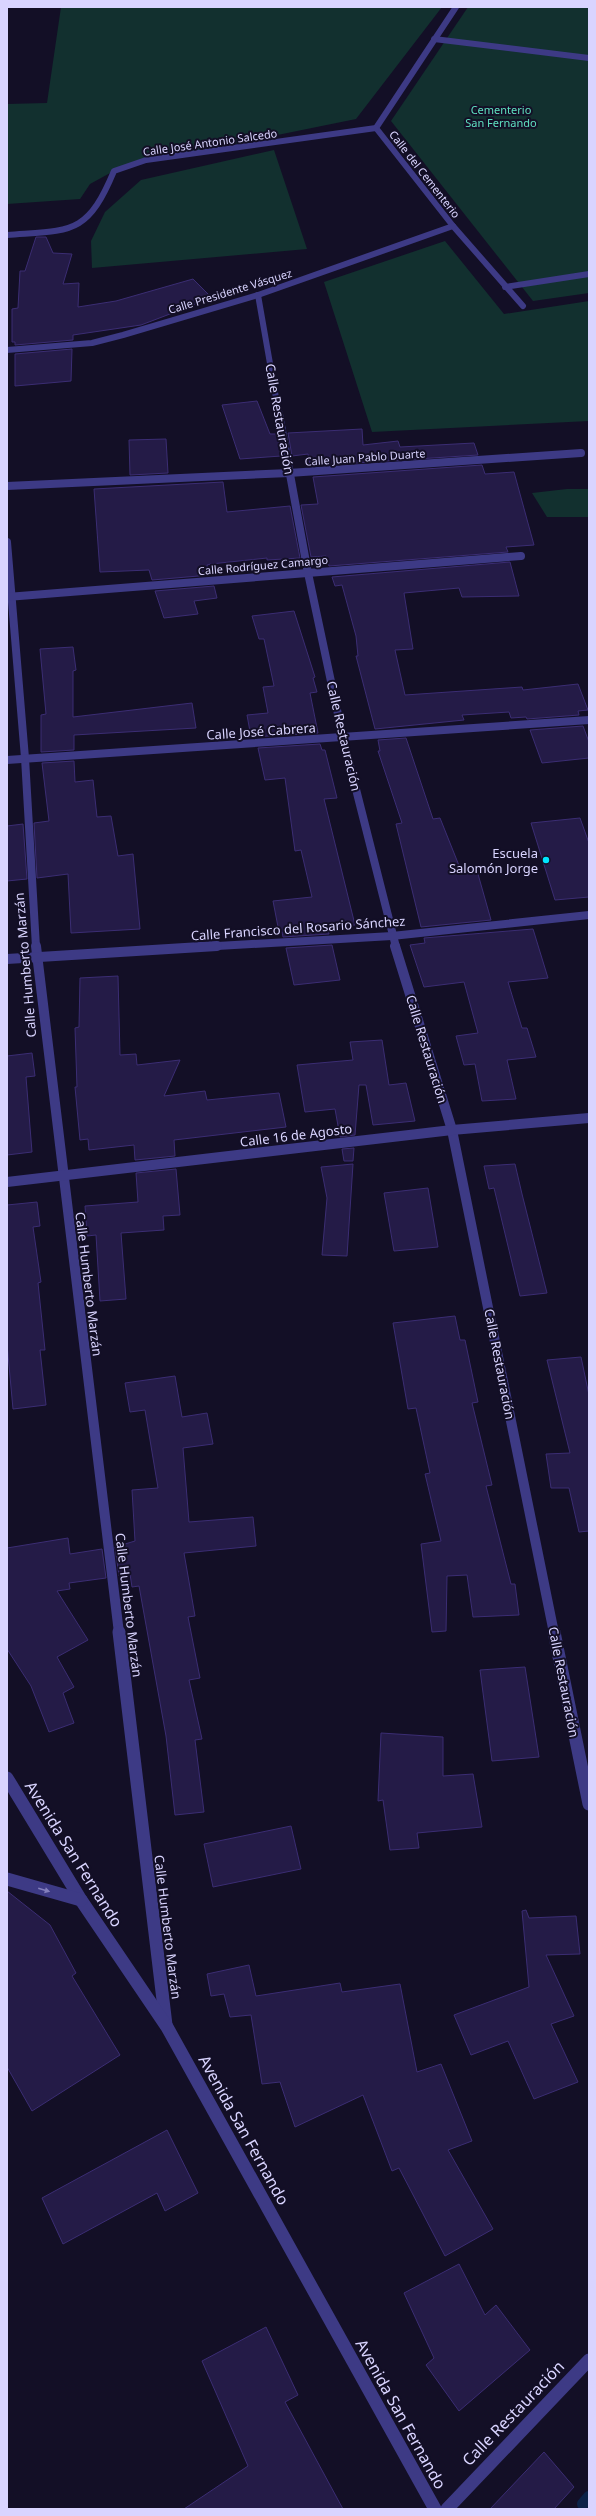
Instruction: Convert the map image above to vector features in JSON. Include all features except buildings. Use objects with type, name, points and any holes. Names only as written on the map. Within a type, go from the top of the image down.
[{"type":"street","name":"Calle del Cementerio","points":[[456,7],[376,128],[453,226],[523,306]]},
{"type":"street","points":[[434,39],[589,58]]},
{"type":"street","name":"Calle José Antonio Salcedo","points":[[7,235],[65,230],[83,224],[97,208],[114,171],[146,160],[376,128]]},
{"type":"street","name":"Calle Presidente Vásquez","points":[[7,350],[92,343],[258,296],[453,226]]},
{"type":"street","points":[[505,287],[589,274]]},
{"type":"street","name":"Calle Restauración","points":[[258,296],[308,572],[343,738],[392,936],[452,1130],[589,1804]]},
{"type":"street","name":"Calle Juan Pablo Duarte","points":[[7,486],[289,473],[581,453]]},
{"type":"street","name":"Calle Humberto Marzán","points":[[7,542],[10,597],[25,758],[37,957],[62,1177],[167,2027]]},
{"type":"street","name":"Calle Rodríguez Camargo","points":[[10,597],[520,556]]},
{"type":"street","name":"Calle José Cabrera","points":[[7,760],[589,720]]},
{"type":"street","name":"Calle Francisco del Rosario Sánchez","points":[[7,959],[392,936],[589,915]]},
{"type":"street","name":"Calle 16 de Agosto","points":[[7,1182],[62,1177],[452,1130],[589,1118]]},
{"type":"street","name":"Avenida San Fernando","points":[[7,1778],[11,1793],[167,2027],[435,2509]]},
{"type":"street","points":[[7,1879],[81,1900]]},
{"type":"street","name":"Calle Restauración","points":[[447,2509],[589,2360]]},
{"type":"green space","points":[[61,7],[442,7],[356,119],[121,167],[90,184],[80,199],[7,204],[7,104],[47,103]]},
{"type":"green space","name":"Cementerio San Fernando","points":[[468,7],[589,7],[589,293],[533,301],[391,121]]},
{"type":"green space","points":[[274,150],[307,249],[92,268],[91,241],[105,212],[141,180]]},
{"type":"green space","points":[[445,241],[504,314],[589,301],[589,421],[372,432],[324,282]]},
{"type":"green space","points":[[567,489],[589,489],[589,517],[547,517],[532,493]]},
{"type":"waterway","points":[[583,2504],[589,2497]]},
{"type":"place","name":"Escuela Salomón Jorge","points":[[546,860]]}]
